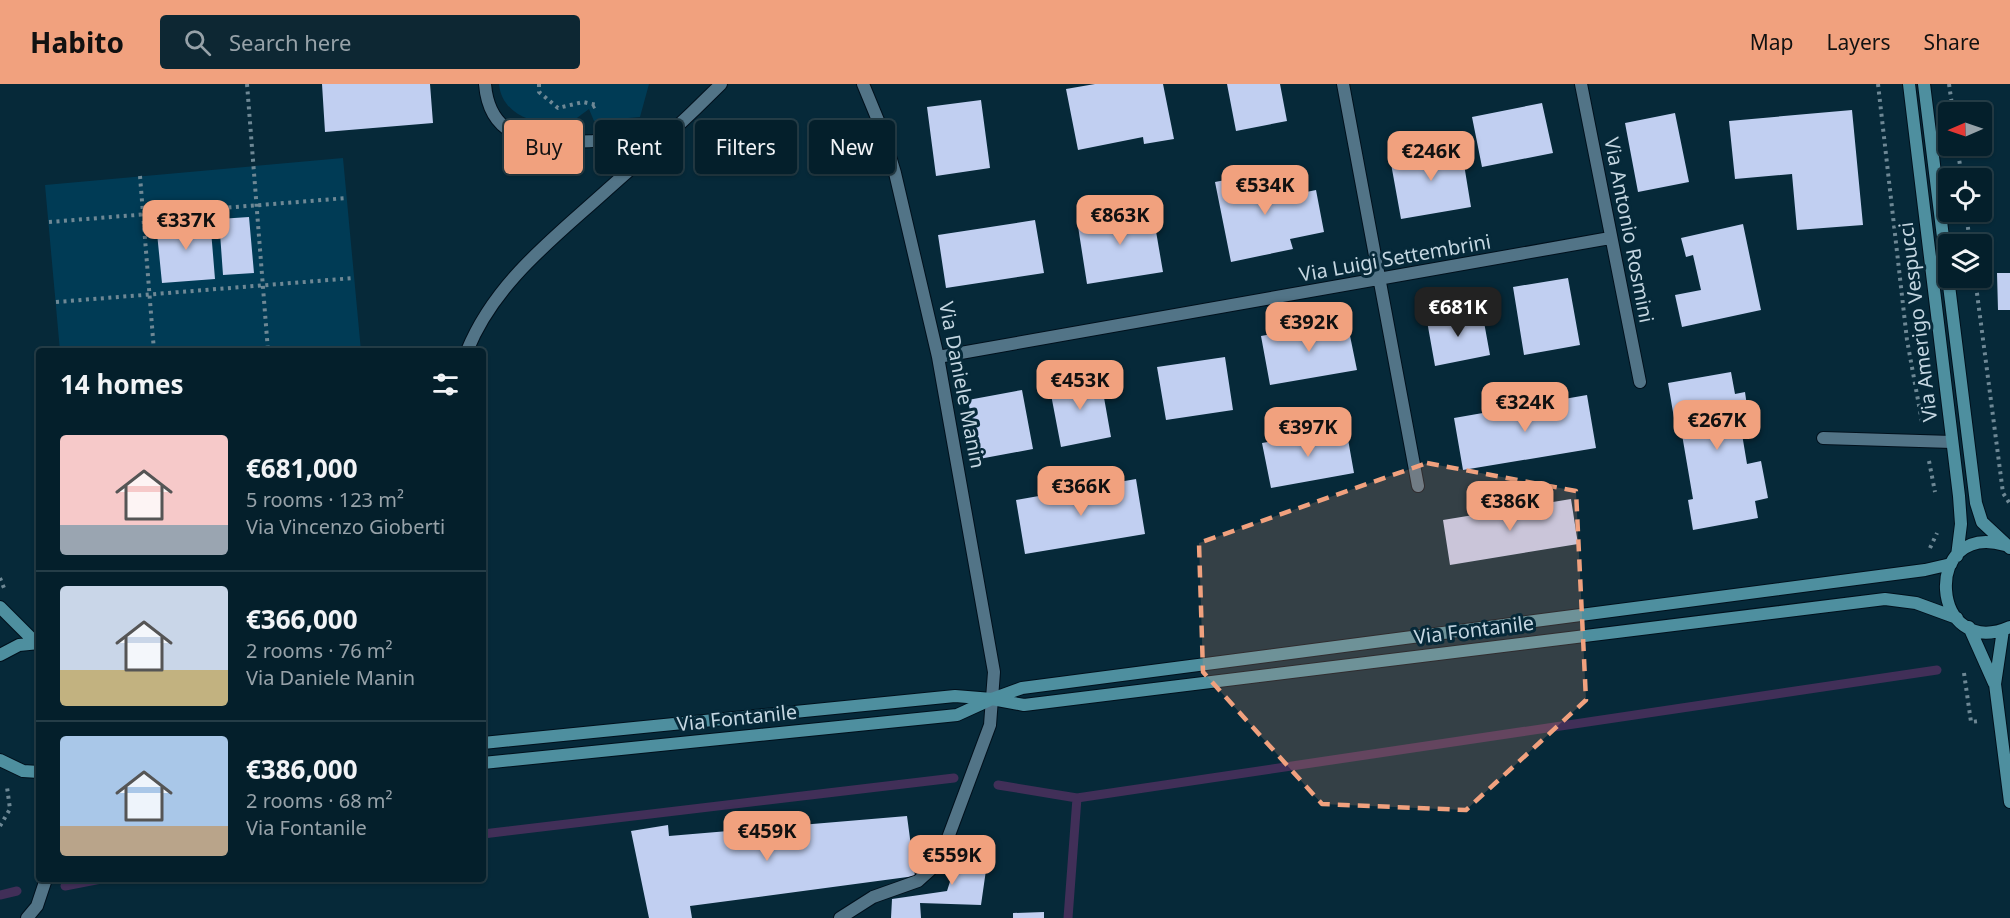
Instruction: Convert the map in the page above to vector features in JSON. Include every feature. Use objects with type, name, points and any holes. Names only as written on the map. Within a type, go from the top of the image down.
[{"type":"street","points":[[485,84],[489,105],[496,118],[506,129],[532,142],[595,140]]},
{"type":"street","points":[[683,121],[721,84]]},
{"type":"street","name":"Via Daniele Manin","points":[[840,918],[873,897],[918,881],[939,862],[990,726],[994,672],[938,357],[895,173],[882,130],[863,84]]},
{"type":"street","points":[[1343,84],[1418,486]]},
{"type":"street","name":"Via Antonio Rosmini","points":[[1581,84],[1640,382]]},
{"type":"street","name":"Via Amerigo Vespucci","points":[[1909,84],[1960,517],[1954,560],[1945,578],[1945,592],[1949,606],[1957,618]]},
{"type":"street","name":"Via Amerigo Vespucci","points":[[1924,84],[1976,503],[1982,522],[2010,548]]},
{"type":"street","points":[[468,348],[481,321],[511,278],[626,174]]},
{"type":"street","name":"Via Luigi Settembrini","points":[[938,357],[1380,281],[1610,238]]},
{"type":"street","points":[[1823,438],[1952,442]]},
{"type":"street","name":"Via Fontanile","points":[[486,763],[957,715],[1022,688],[1925,570],[1954,560],[1975,545],[1990,542],[2010,548]]},
{"type":"street","name":"Via Fontanile","points":[[486,743],[955,696],[992,699],[1024,705],[1885,599],[1916,603],[1957,618]]},
{"type":"street","points":[[0,608],[36,642]]},
{"type":"street","points":[[1957,618],[1969,627],[1986,632],[2007,628],[1995,684]]},
{"type":"street","points":[[1969,627],[1995,684],[2010,802]]},
{"type":"street","points":[[0,655],[19,645],[36,643]]},
{"type":"street","points":[[0,760],[23,771],[36,772]]},
{"type":"street","points":[[27,918],[37,906],[45,882]]},
{"type":"path","points":[[247,84],[268,348]]},
{"type":"path","points":[[539,84],[539,92],[558,108],[583,102],[597,105],[589,109]]},
{"type":"path","points":[[1878,84],[1907,340],[1936,499]]},
{"type":"path","points":[[1949,84],[1952,102]]},
{"type":"path","points":[[140,176],[154,348]]},
{"type":"path","points":[[49,222],[347,198]]},
{"type":"path","points":[[56,302],[354,278]]},
{"type":"path","points":[[1976,288],[2003,493],[2010,504]]},
{"type":"path","points":[[0,825],[10,809],[6,781]]},
{"type":"highlighted area","points":[[1427,463],[1576,491],[1586,700],[1466,810],[1322,804],[1203,672],[1199,543]]},
{"type":"shaded area","points":[[499,84],[649,84],[640,117],[594,121],[589,109],[574,120],[532,120],[515,112],[507,105]]},
{"type":"shaded area","points":[[343,158],[361,348],[60,348],[45,185]]},
{"type":"building","points":[[322,84],[430,84],[433,123],[325,132]]},
{"type":"building","points":[[1095,84],[1163,84],[1174,139],[1144,144],[1143,137],[1078,150],[1066,89]]},
{"type":"building","points":[[1227,84],[1280,84],[1287,121],[1236,131]]},
{"type":"building","points":[[981,100],[990,168],[936,176],[927,107]]},
{"type":"building","points":[[1542,103],[1553,153],[1482,167],[1472,117]]},
{"type":"building","points":[[1852,110],[1863,225],[1797,230],[1792,174],[1735,179],[1729,121]]},
{"type":"building","points":[[1675,113],[1689,182],[1638,192],[1625,123]]},
{"type":"building","points":[[1461,146],[1471,207],[1401,219],[1390,158]]},
{"type":"building","points":[[1276,170],[1282,197],[1316,190],[1324,232],[1290,239],[1293,249],[1231,262],[1215,182]]},
{"type":"building","points":[[1152,208],[1163,272],[1087,284],[1077,220]]},
{"type":"building","points":[[249,217],[254,273],[223,275],[219,219]]},
{"type":"building","points":[[210,218],[215,279],[162,283],[156,223]]},
{"type":"building","points":[[1035,220],[1044,273],[946,288],[938,235]]},
{"type":"building","points":[[1743,224],[1761,310],[1682,327],[1675,295],[1701,290],[1693,255],[1686,257],[1681,238]]},
{"type":"building","points":[[1997,273],[2010,273],[2010,310],[1998,310]]},
{"type":"building","points":[[1568,278],[1580,345],[1524,355],[1513,287]]},
{"type":"building","points":[[1482,311],[1490,355],[1435,366],[1427,321]]},
{"type":"building","points":[[1347,321],[1357,370],[1270,385],[1261,336]]},
{"type":"building","points":[[1225,357],[1233,410],[1166,420],[1157,367]]},
{"type":"building","points":[[1731,372],[1735,394],[1745,392],[1749,420],[1740,422],[1747,464],[1761,461],[1768,498],[1755,501],[1758,518],[1693,530],[1688,500],[1693,499],[1679,417],[1674,418],[1668,383]]},
{"type":"building","points":[[1100,375],[1111,437],[1061,447],[1049,384]]},
{"type":"building","points":[[1022,390],[1033,449],[979,459],[968,400]]},
{"type":"building","points":[[1587,395],[1596,448],[1463,470],[1454,418]]},
{"type":"building","points":[[1346,428],[1354,473],[1271,488],[1262,443]]},
{"type":"building","points":[[1136,479],[1145,534],[1025,554],[1016,500]]},
{"type":"building","points":[[1571,499],[1578,544],[1450,565],[1443,520]]},
{"type":"building","points":[[907,816],[915,876],[690,906],[692,918],[649,918],[631,831],[668,825],[669,836]]},
{"type":"building","points":[[962,844],[989,849],[981,905],[920,903],[921,918],[891,918],[892,899],[947,891]]},
{"type":"building","points":[[1044,912],[1044,918],[1013,918],[1013,913]]},
{"type":"waterway","points":[[998,785],[1077,798],[1937,670]]},
{"type":"waterway","points":[[486,834],[954,778]]},
{"type":"waterway","points":[[1068,918],[1077,798]]},
{"type":"waterway","points":[[65,886],[86,882]]},
{"type":"waterway","points":[[0,895],[17,891]]}]
